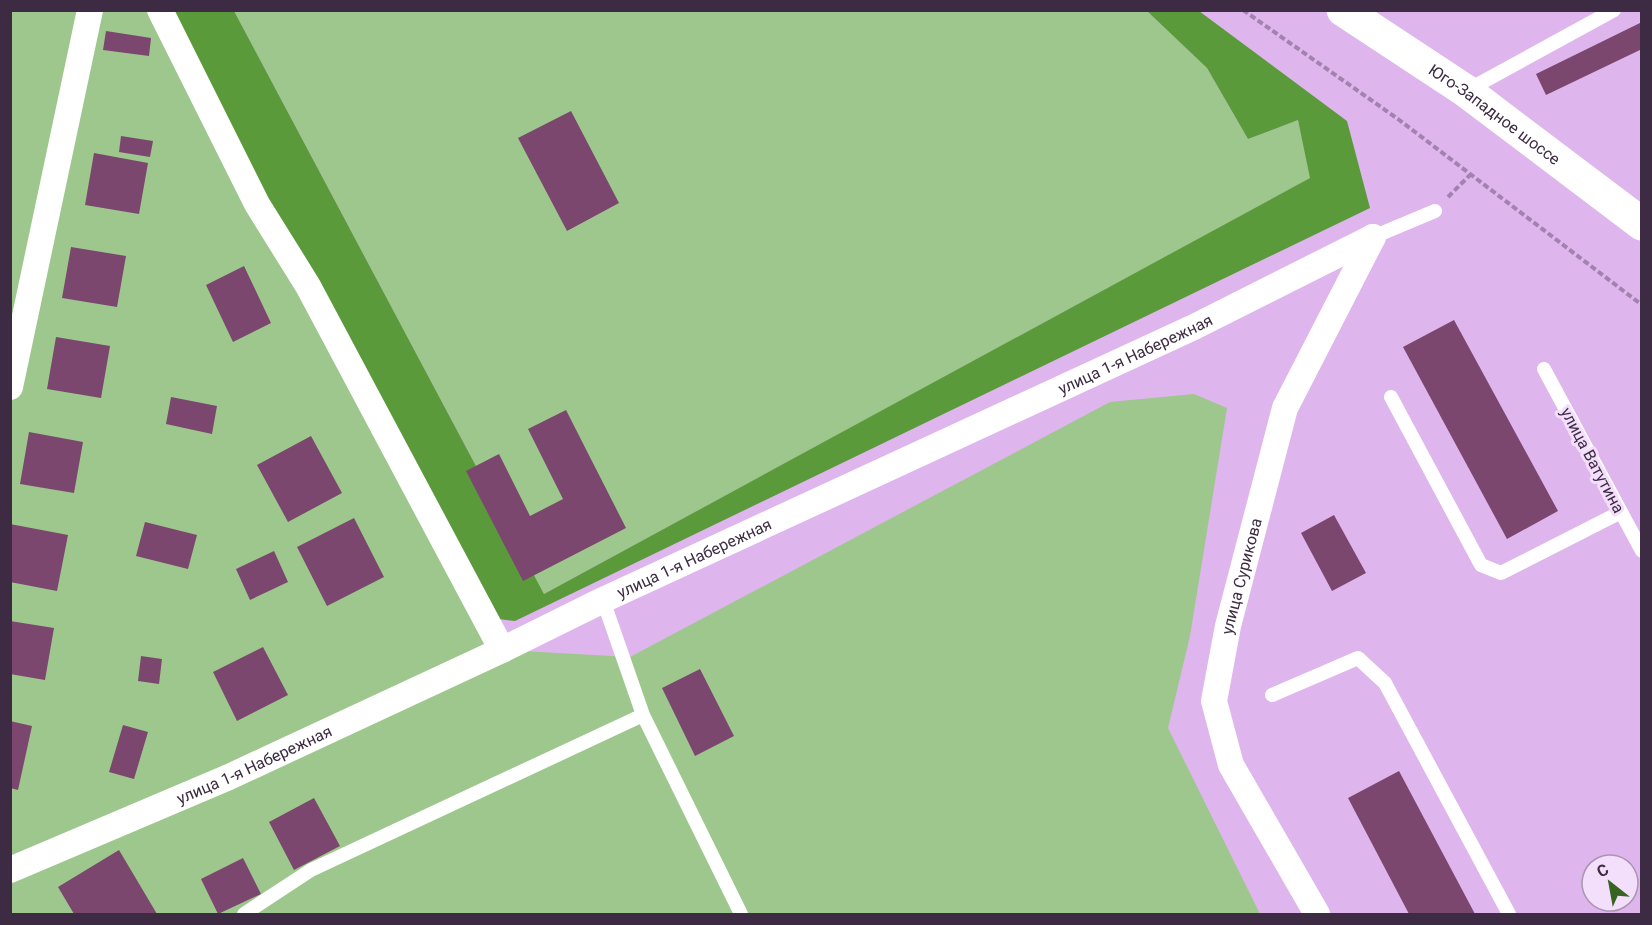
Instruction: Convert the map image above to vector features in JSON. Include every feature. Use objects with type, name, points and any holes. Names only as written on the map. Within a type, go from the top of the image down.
[{"type":"main road","name":"Юго-Западное шоссе","points":[[1343,10],[1466,91],[1641,224]]},
{"type":"street","points":[[10,387],[90,10]]},
{"type":"street","points":[[160,10],[256,204],[308,286],[502,650]]},
{"type":"street","name":"улица 1-я Набережная","points":[[10,870],[229,777],[502,650],[603,600],[1183,332],[1373,237]]},
{"type":"street","name":"улица Сурикова","points":[[1317,915],[1231,765],[1214,701],[1228,626],[1285,408],[1373,237]]},
{"type":"lane","points":[[1466,91],[1614,10]]},
{"type":"lane","points":[[1373,237],[1435,211]]},
{"type":"lane","name":"улица Ватутина","points":[[1544,369],[1641,551]]},
{"type":"lane","points":[[1391,397],[1481,565],[1501,573],[1621,512]]},
{"type":"lane","points":[[603,600],[644,715],[741,915]]},
{"type":"lane","points":[[1272,695],[1358,658],[1385,683],[1509,915]]},
{"type":"lane","points":[[244,915],[258,911],[311,870],[644,715]]},
{"type":"path","points":[[1243,10],[1398,119],[1641,306]]},
{"type":"path","points":[[1435,211],[1470,174]]},
{"type":"green space","points":[[10,11],[160,11],[503,650],[630,657],[1110,402],[1194,394],[1227,408],[1190,636],[1168,728],[1260,914],[11,914]]},
{"type":"green space","points":[[163,11],[234,11],[544,594],[1310,178],[1298,120],[1248,139],[1207,68],[1147,11],[1199,11],[1347,121],[1370,208],[515,621],[499,619]]},
{"type":"green space","points":[[234,11],[1147,11],[1207,68],[1248,139],[1298,120],[1311,178],[544,594]]},
{"type":"building","points":[[1642,22],[1642,49],[1546,95],[1536,74]]},
{"type":"building","points":[[106,31],[151,38],[149,56],[103,50]]},
{"type":"building","points":[[571,111],[619,203],[567,231],[518,138]]},
{"type":"building","points":[[121,136],[153,141],[150,157],[119,152]]},
{"type":"building","points":[[94,153],[148,163],[139,214],[85,205]]},
{"type":"building","points":[[71,247],[126,256],[117,307],[62,298]]},
{"type":"building","points":[[244,266],[271,323],[233,342],[206,285]]},
{"type":"building","points":[[1454,320],[1558,511],[1507,539],[1403,347]]},
{"type":"building","points":[[56,337],[110,346],[101,398],[47,389]]},
{"type":"building","points":[[171,397],[217,406],[212,434],[166,424]]},
{"type":"building","points":[[566,410],[626,528],[523,581],[466,471],[499,454],[530,516],[563,499],[528,429]]},
{"type":"building","points":[[29,432],[83,442],[74,493],[20,484]]},
{"type":"building","points":[[311,436],[342,493],[288,522],[257,465]]},
{"type":"building","points":[[1334,515],[1366,573],[1332,591],[1301,533]]},
{"type":"building","points":[[354,518],[384,577],[327,606],[297,547]]},
{"type":"building","points":[[145,522],[197,535],[188,569],[136,556]]},
{"type":"building","points":[[10,524],[68,535],[57,591],[10,582]]},
{"type":"building","points":[[274,551],[288,582],[250,600],[236,569]]},
{"type":"building","points":[[10,621],[54,628],[45,680],[10,674]]},
{"type":"building","points":[[263,647],[288,695],[237,721],[213,672]]},
{"type":"building","points":[[141,656],[162,659],[159,684],[138,681]]},
{"type":"building","points":[[700,669],[734,736],[695,756],[662,688]]},
{"type":"building","points":[[10,721],[32,726],[18,790],[10,788]]},
{"type":"building","points":[[123,725],[148,732],[134,779],[109,772]]},
{"type":"building","points":[[1399,771],[1475,914],[1409,914],[1348,798]]},
{"type":"building","points":[[314,798],[340,846],[294,870],[269,822]]},
{"type":"building","points":[[119,850],[157,914],[74,914],[58,887]]},
{"type":"building","points":[[243,858],[261,894],[218,914],[201,879]]}]
